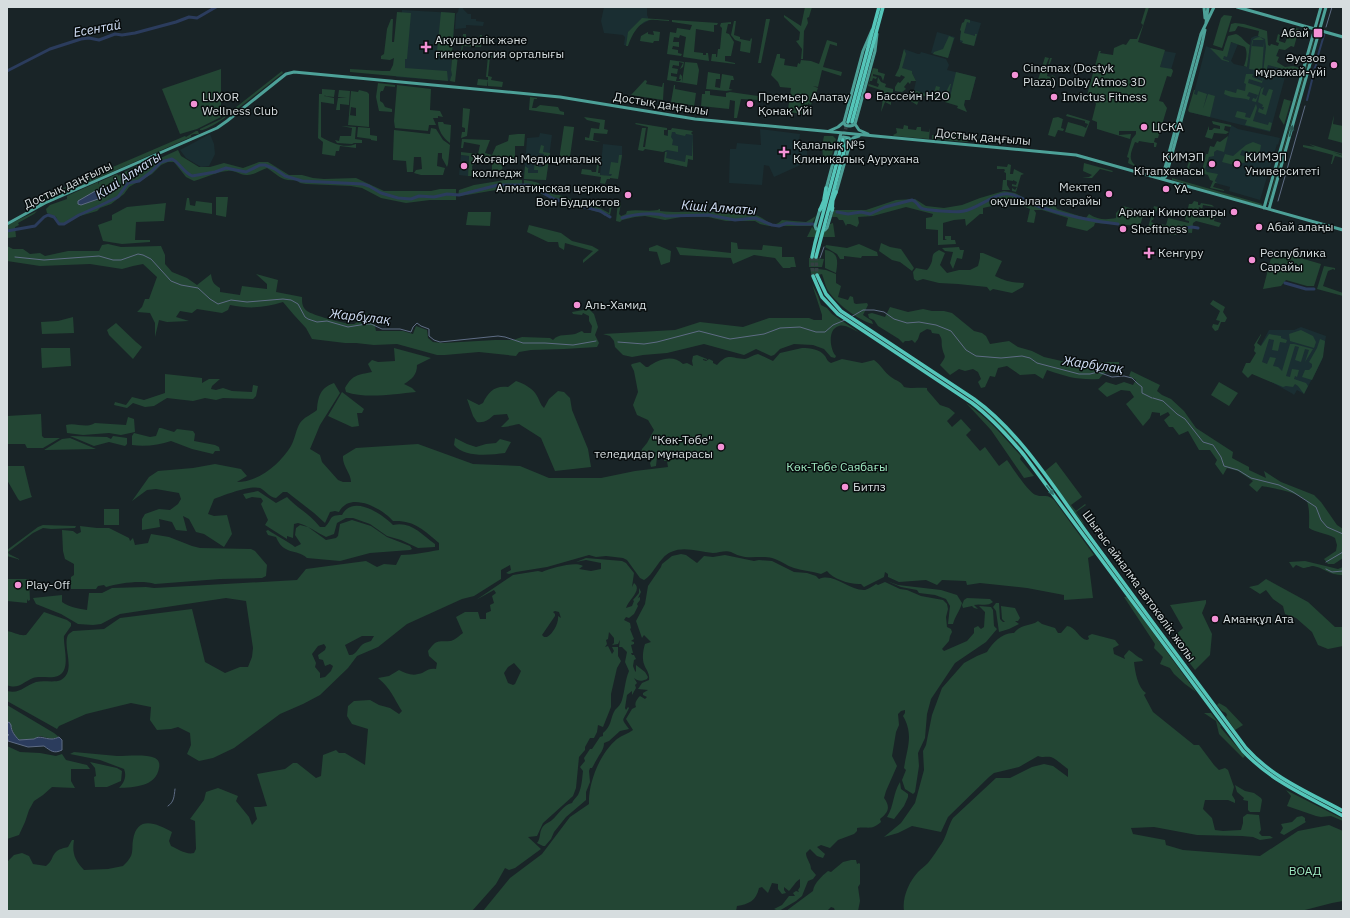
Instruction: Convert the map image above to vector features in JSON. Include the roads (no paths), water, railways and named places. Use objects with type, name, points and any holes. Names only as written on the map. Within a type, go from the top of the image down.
[{"type":"main road","points":[[827,132],[850,123],[875,51],[876,26],[879,7]]},
{"type":"main road","points":[[850,123],[876,26],[883,7]]},
{"type":"main road","points":[[1204,7],[1205,26]]},
{"type":"main road","points":[[1162,179],[1166,176],[1202,44],[1208,7]]},
{"type":"main road","points":[[1205,26],[1214,7]]},
{"type":"main road","points":[[1237,7],[1343,37]]},
{"type":"main road","points":[[1264,208],[1321,7]]},
{"type":"main road","points":[[1269,209],[1326,7]]},
{"type":"main road","name":"Достық даңғылы","points":[[7,224],[45,203],[216,128],[227,122],[286,74],[292,72],[560,97],[693,119],[1076,155],[1343,230]]},
{"type":"main road","points":[[850,123],[873,136]]},
{"type":"main road","points":[[827,132],[837,135],[845,140],[863,135]]},
{"type":"main road","points":[[825,230],[827,228],[836,192],[845,140],[841,133]]},
{"type":"main road","points":[[814,257],[845,140]]},
{"type":"main road","points":[[816,228],[815,226],[826,188],[845,140]]},
{"type":"main road","points":[[820,210],[834,180]]},
{"type":"main road","points":[[832,210],[834,180]]},
{"type":"main road","points":[[824,215],[826,188]]},
{"type":"main road","points":[[824,215],[833,201],[836,192]]},
{"type":"main road","points":[[27,201],[34,204],[45,203]]},
{"type":"main road","points":[[815,276],[820,292],[831,304],[972,403],[1005,432],[1024,455],[1243,751],[1263,770],[1280,782],[1343,816]]},
{"type":"main road","name":"Шығыс айналма автокөлік жолы","points":[[871,333],[924,365],[981,404],[1008,429],[1050,482],[1199,685],[1251,753],[1282,779],[1343,811]]},
{"type":"water","points":[[97,190],[102,193],[101,198],[81,205],[78,204],[78,201]]},
{"type":"water","points":[[9,722],[19,740],[40,737],[53,739],[59,737],[62,740],[62,750],[55,752],[44,746],[28,747],[8,741],[7,736],[9,735],[7,733],[7,723]]},
{"type":"waterway","name":"Есентай","points":[[7,71],[50,49],[81,39],[89,38],[99,40],[115,34],[122,35],[135,33],[189,17],[197,18],[216,7]]},
{"type":"waterway","points":[[1326,27],[1332,7]]},
{"type":"waterway","points":[[1316,62],[1324,35]]},
{"type":"waterway","points":[[1314,70],[1316,65]]},
{"type":"waterway","points":[[1307,100],[1314,72]]},
{"type":"waterway","points":[[1278,201],[1305,106]]},
{"type":"waterway","name":"Кіші Алматы","points":[[7,231],[35,226],[48,215],[54,217],[59,224],[64,224],[79,215],[118,197],[128,183],[139,181],[161,162],[172,159],[192,176],[215,172],[226,168],[246,172],[260,165],[265,165],[275,169],[285,176],[302,181],[363,184],[381,193],[398,198],[411,199],[419,196],[434,197],[447,194],[459,195],[498,185],[529,185],[554,199],[600,211],[610,217]]},
{"type":"waterway","name":"Кіші Алматы","points":[[837,212],[848,214],[861,212],[870,214],[885,207],[912,200],[923,209],[961,212],[969,210],[992,198],[1009,194],[1017,196],[1036,206],[1060,213],[1088,220],[1118,224]]},
{"type":"waterway","name":"Кіші Алматы","points":[[622,218],[644,214],[666,216],[709,215],[735,220],[755,218],[772,225],[779,226],[787,223],[813,224]]},
{"type":"waterway","name":"Кіші Алматы","points":[[1148,228],[1171,230],[1192,227],[1198,228]]},
{"type":"waterway","points":[[820,258],[824,247]]},
{"type":"waterway","name":"Жарбұлақ","points":[[15,257],[44,260],[99,256],[113,260],[121,260],[138,254],[151,259],[171,281],[181,285],[198,288],[218,304],[231,300],[247,302],[283,299],[291,300],[298,304],[305,317],[317,322],[327,321],[348,327],[371,324],[382,329],[400,329],[411,332],[417,323],[429,329],[429,336],[440,342],[498,336],[523,343],[573,345],[596,341]]},
{"type":"waterway","name":"Кіші Алматы","points":[[1285,283],[1306,289],[1314,289]]},
{"type":"waterway","name":"Жарбұлақ","points":[[851,317],[863,310],[874,310],[884,312],[894,319],[907,323],[919,322],[936,325],[951,331],[966,350],[976,356],[1001,358],[1022,356],[1030,358],[1037,363],[1079,374],[1098,372],[1112,377],[1124,376],[1132,378],[1142,387],[1142,393],[1152,398]]},
{"type":"waterway","name":"Жарбұлақ","points":[[618,342],[644,344],[699,331],[730,339],[764,334],[780,328],[800,327],[816,332],[825,332],[833,325],[845,320]]},
{"type":"waterway","name":"Жарбұлақ","points":[[1153,398],[1163,401],[1185,419],[1203,442],[1213,445],[1221,457],[1224,466],[1238,470],[1251,478],[1279,485],[1293,492],[1316,507],[1321,520],[1327,527],[1343,534]]},
{"type":"waterway","name":"Жарбұлақ","points":[[1326,562],[1343,552]]},
{"type":"waterway","name":"Жарбұлақ","points":[[1326,569],[1332,572],[1343,571]]},
{"type":"waterway","points":[[168,806],[173,801],[175,789]]},
{"type":"tunnel","points":[[843,140],[847,123]]},
{"type":"tunnel","points":[[812,257],[813,276]]},
{"type":"tunnel","points":[[816,257],[817,275]]},
{"type":"place","name":"Абай","points":[[1318,33]]},
{"type":"place","name":"Акушерлік және гинекология орталығы","points":[[426,47]]},
{"type":"place","name":"Әуезов мұражай-үйі","points":[[1334,65]]},
{"type":"place","name":"Cinemax (Dostyk Plaza) Dolby Atmos 3D","points":[[1015,75]]},
{"type":"place","name":"Бассейн H2O","points":[[868,96]]},
{"type":"place","name":"Invictus Fitness","points":[[1054,97]]},
{"type":"place","name":"LUXOR Wellness Club","points":[[194,104]]},
{"type":"place","name":"Премьер Алатау Қонақ Үйі","points":[[750,104]]},
{"type":"place","name":"ЦСКА","points":[[1144,127]]},
{"type":"place","name":"Қалалық №5 Клиникалық Аурухана","points":[[784,152]]},
{"type":"place","name":"КИМЭП Кітапханасы","points":[[1212,164]]},
{"type":"place","name":"КИМЭП Университеті","points":[[1237,164]]},
{"type":"place","name":"Жоғары Медициналық колледж","points":[[464,166]]},
{"type":"place","name":"YA.","points":[[1166,189]]},
{"type":"place","name":"Мектеп оқушылары сарайы","points":[[1109,194]]},
{"type":"place","name":"Алматинская церковь Вон Буддистов","points":[[628,195]]},
{"type":"place","name":"Арман Кинотеатры","points":[[1234,212]]},
{"type":"place","name":"Абай алаңы","points":[[1259,227]]},
{"type":"place","name":"Shefitness","points":[[1123,229]]},
{"type":"place","name":"Кенгуру","points":[[1149,253]]},
{"type":"place","name":"Республика Сарайы","points":[[1252,260]]},
{"type":"place","name":"Аль-Хамид","points":[[577,305]]},
{"type":"place","name":"\"Көк-Төбе\" теледидар мұнарасы","points":[[721,447]]},
{"type":"place","name":"Битлз","points":[[845,487]]},
{"type":"place","name":"Play-Off","points":[[18,585]]},
{"type":"place","name":"Аманқұл Ата","points":[[1215,619]]},
{"type":"park label","name":"Көк-Төбе Саябағы","points":[[837,467]]},
{"type":"park label","name":"ВОАД","points":[[1305,871]]}]
